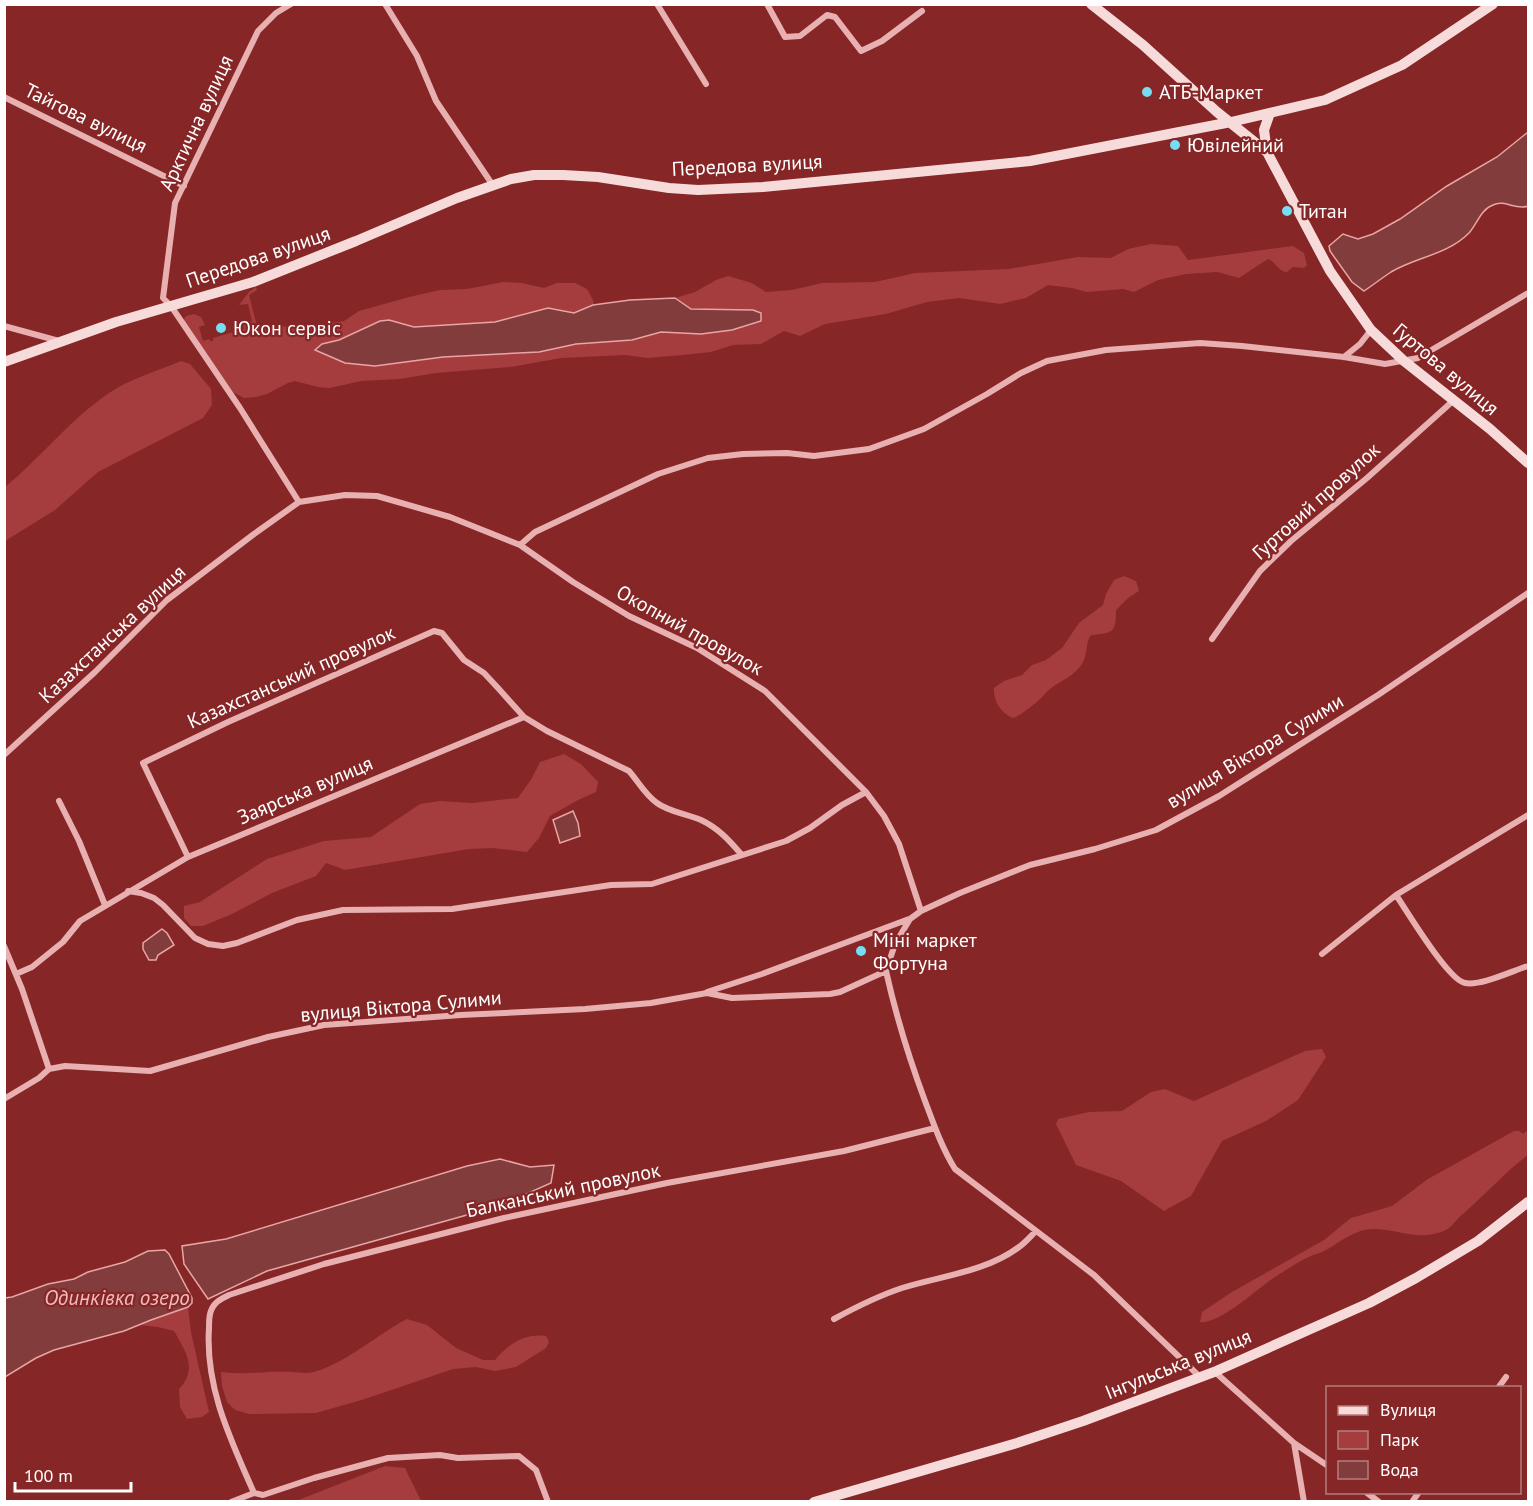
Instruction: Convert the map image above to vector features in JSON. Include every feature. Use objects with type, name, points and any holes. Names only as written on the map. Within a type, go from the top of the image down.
[{"type":"street","name":"Арктична вулиця","points":[[171,306],[163,298],[175,202],[258,31],[276,13],[291,4]]},
{"type":"street","points":[[385,4],[417,56],[436,101],[492,184]]},
{"type":"street","points":[[657,4],[706,84]]},
{"type":"street","points":[[767,4],[785,37],[800,36],[827,15],[835,17],[861,51],[882,41],[922,10]]},
{"type":"street","name":"Гуртова вулиця","points":[[1091,4],[1143,45],[1267,152],[1330,271],[1371,330],[1404,361],[1490,429],[1528,463]]},
{"type":"street","name":"Передова вулиця","points":[[4,362],[60,341],[253,282],[492,184],[534,175],[563,175],[598,177],[685,190],[763,186],[1030,161],[1231,122],[1340,94],[1402,64],[1493,4]]},
{"type":"street","name":"Тайгова вулиця","points":[[4,97],[184,186]]},
{"type":"street","points":[[1267,152],[1264,130],[1270,113]]},
{"type":"street","points":[[520,544],[535,532],[637,483],[708,458],[776,453],[814,456],[880,445],[924,429],[1021,373],[1047,362],[1106,351],[1200,343],[1344,357],[1385,364],[1418,358],[1437,349],[1528,293]]},
{"type":"street","points":[[171,306],[240,408],[299,502]]},
{"type":"street","points":[[4,326],[60,341]]},
{"type":"street","points":[[1344,357],[1360,344],[1371,330]]},
{"type":"street","name":"Гуртовий провулок","points":[[1212,639],[1260,571],[1291,541],[1367,478],[1454,400]]},
{"type":"street","name":"Казахстанська вулиця","points":[[4,755],[94,672],[167,600],[299,502],[345,495],[377,496],[450,517],[520,544]]},
{"type":"street","name":"Окопний провулок","points":[[520,544],[573,582],[629,616],[697,648],[765,691],[866,792],[884,816],[898,844],[921,911]]},
{"type":"street","name":"вулиця Віктора Сулими","points":[[49,1069],[65,1066],[150,1071],[268,1037],[324,1025],[585,1009],[651,1003],[707,993],[910,919],[921,911],[960,893],[1030,865],[1095,849],[1156,830],[1219,796],[1378,695],[1528,593]]},
{"type":"street","name":"Казахстанський провулок","points":[[188,857],[143,763],[434,631],[442,633],[464,660],[498,687],[524,717]]},
{"type":"street","points":[[524,717],[547,731],[629,771],[646,794],[658,804],[717,829],[741,854]]},
{"type":"street","name":"Заярська вулиця","points":[[16,974],[32,967],[63,942],[80,921],[188,857],[524,717]]},
{"type":"street","points":[[128,891],[154,898],[195,939],[223,946],[318,914],[354,909],[452,909],[611,885],[652,884],[786,841],[866,792]]},
{"type":"street","points":[[58,801],[79,841],[105,905]]},
{"type":"street","points":[[1322,954],[1396,895],[1528,815]]},
{"type":"street","points":[[1396,895],[1427,942],[1458,981],[1477,982],[1528,966]]},
{"type":"street","name":"вулиця Віктора Сулими","points":[[707,993],[732,998],[840,992],[886,971],[895,944],[910,919]]},
{"type":"street","points":[[4,946],[49,1069],[39,1078],[4,1099]]},
{"type":"street","points":[[886,971],[896,1016],[935,1128],[943,1149],[955,1169],[1094,1275],[1200,1377]]},
{"type":"street","name":"Балканський провулок","points":[[254,1493],[219,1410],[212,1382],[208,1337],[210,1313],[216,1302],[229,1295],[324,1264],[516,1215],[667,1183],[844,1151],[935,1128]]},
{"type":"street","name":"Інгульська вулиця","points":[[814,1502],[1017,1443],[1214,1372],[1370,1303],[1478,1241],[1528,1202]]},
{"type":"street","points":[[834,1319],[865,1302],[900,1289],[1000,1259],[1019,1247],[1036,1231]]},
{"type":"street","points":[[1214,1372],[1294,1443],[1326,1465]]},
{"type":"street","points":[[1499,1386],[1506,1377]]},
{"type":"street","points":[[1294,1443],[1304,1502]]},
{"type":"street","points":[[231,1502],[254,1493],[263,1495],[388,1458],[440,1455],[480,1458],[519,1456],[536,1470],[548,1502]]},
{"type":"street","points":[[263,1495],[268,1502]]},
{"type":"green space","points":[[1151,244],[1178,246],[1188,260],[1293,246],[1304,253],[1307,265],[1304,268],[1293,267],[1287,272],[1268,259],[1239,278],[1217,272],[1186,274],[1158,280],[1134,292],[1123,289],[1087,292],[1048,285],[1026,298],[1000,304],[959,298],[927,302],[886,314],[825,324],[800,336],[784,331],[761,344],[733,345],[711,352],[648,358],[625,355],[561,358],[511,367],[361,381],[330,388],[295,381],[267,394],[244,398],[233,392],[183,321],[186,316],[194,314],[201,317],[205,325],[199,327],[203,341],[209,339],[213,341],[213,338],[244,329],[243,325],[252,321],[248,304],[239,305],[256,287],[257,290],[249,295],[258,330],[280,326],[302,328],[344,321],[359,311],[409,297],[440,290],[467,289],[503,282],[544,288],[557,283],[575,283],[587,289],[594,305],[630,300],[675,298],[695,292],[728,276],[752,283],[766,292],[792,290],[822,283],[875,282],[915,273],[1008,269],[1078,257],[1111,258],[1128,249]]},
{"type":"green space","points":[[181,361],[190,364],[211,389],[212,405],[203,418],[98,472],[55,510],[5,541],[5,487],[101,398],[132,380]]},
{"type":"green space","points":[[1124,576],[1136,581],[1139,591],[1116,610],[1112,630],[1091,635],[1085,659],[1080,667],[1020,715],[1013,718],[1005,713],[996,702],[994,688],[1004,681],[1022,675],[1032,665],[1046,660],[1062,648],[1079,623],[1103,605],[1114,580]]},
{"type":"green space","points":[[564,754],[581,764],[598,782],[596,792],[550,816],[539,838],[527,852],[492,848],[469,849],[345,870],[326,863],[316,876],[272,893],[203,926],[191,926],[184,918],[184,906],[200,902],[267,859],[324,841],[371,837],[420,804],[440,801],[472,803],[518,798],[540,762]]},
{"type":"green space","points":[[1322,1049],[1326,1057],[1298,1100],[1266,1121],[1222,1141],[1191,1196],[1164,1211],[1121,1181],[1076,1165],[1056,1124],[1058,1119],[1089,1112],[1122,1111],[1151,1092],[1165,1089],[1194,1101],[1305,1051]]},
{"type":"green space","points":[[1528,1130],[1528,1155],[1444,1231],[1426,1235],[1369,1229],[1356,1233],[1270,1280],[1229,1311],[1208,1321],[1200,1322],[1202,1312],[1232,1292],[1324,1240],[1351,1218],[1392,1206],[1428,1179],[1514,1131],[1523,1134]]},
{"type":"green space","points":[[188,1307],[191,1332],[209,1412],[202,1417],[187,1419],[180,1407],[179,1389],[185,1382],[189,1367],[183,1346],[174,1331],[140,1325]]},
{"type":"green space","points":[[407,1319],[427,1325],[456,1348],[483,1360],[495,1360],[511,1345],[531,1336],[546,1336],[549,1342],[546,1348],[516,1367],[495,1371],[476,1367],[453,1369],[316,1413],[249,1414],[235,1410],[227,1402],[221,1372],[314,1372],[339,1362]]},
{"type":"green space","points":[[385,1466],[405,1468],[421,1501],[296,1501]]},
{"type":"water","points":[[1528,132],[1528,206],[1519,207],[1502,203],[1493,205],[1482,213],[1469,233],[1451,246],[1391,272],[1364,291],[1352,282],[1330,251],[1329,246],[1343,234],[1358,239],[1373,234],[1497,157]]},
{"type":"water","points":[[675,298],[691,309],[753,310],[761,313],[761,321],[732,330],[701,334],[661,332],[632,340],[576,344],[539,352],[443,357],[375,366],[345,363],[315,350],[322,344],[339,340],[380,321],[389,320],[414,327],[495,322],[548,308],[574,313],[593,305],[630,300]]},
{"type":"water","points":[[573,811],[580,836],[560,843],[553,820]]},
{"type":"water","points":[[162,929],[174,945],[158,955],[156,960],[149,960],[143,949],[143,943]]},
{"type":"water","points":[[500,1159],[530,1167],[554,1165],[551,1183],[499,1206],[267,1271],[208,1299],[184,1264],[182,1246],[226,1239],[467,1166]]},
{"type":"water","name":"Одинківка озеро","points":[[165,1250],[192,1298],[192,1303],[188,1307],[124,1331],[54,1350],[5,1377],[5,1298],[48,1284],[74,1279],[88,1272],[125,1262],[148,1251]]},
{"type":"place","name":"АТБ-Маркет","points":[[1147,92]]},
{"type":"place","name":"Ювілейний","points":[[1175,145]]},
{"type":"place","name":"Титан","points":[[1287,211]]},
{"type":"place","name":"Юкон сервіс","points":[[221,328]]},
{"type":"place","name":"Міні маркет Фортуна","points":[[861,951]]}]
